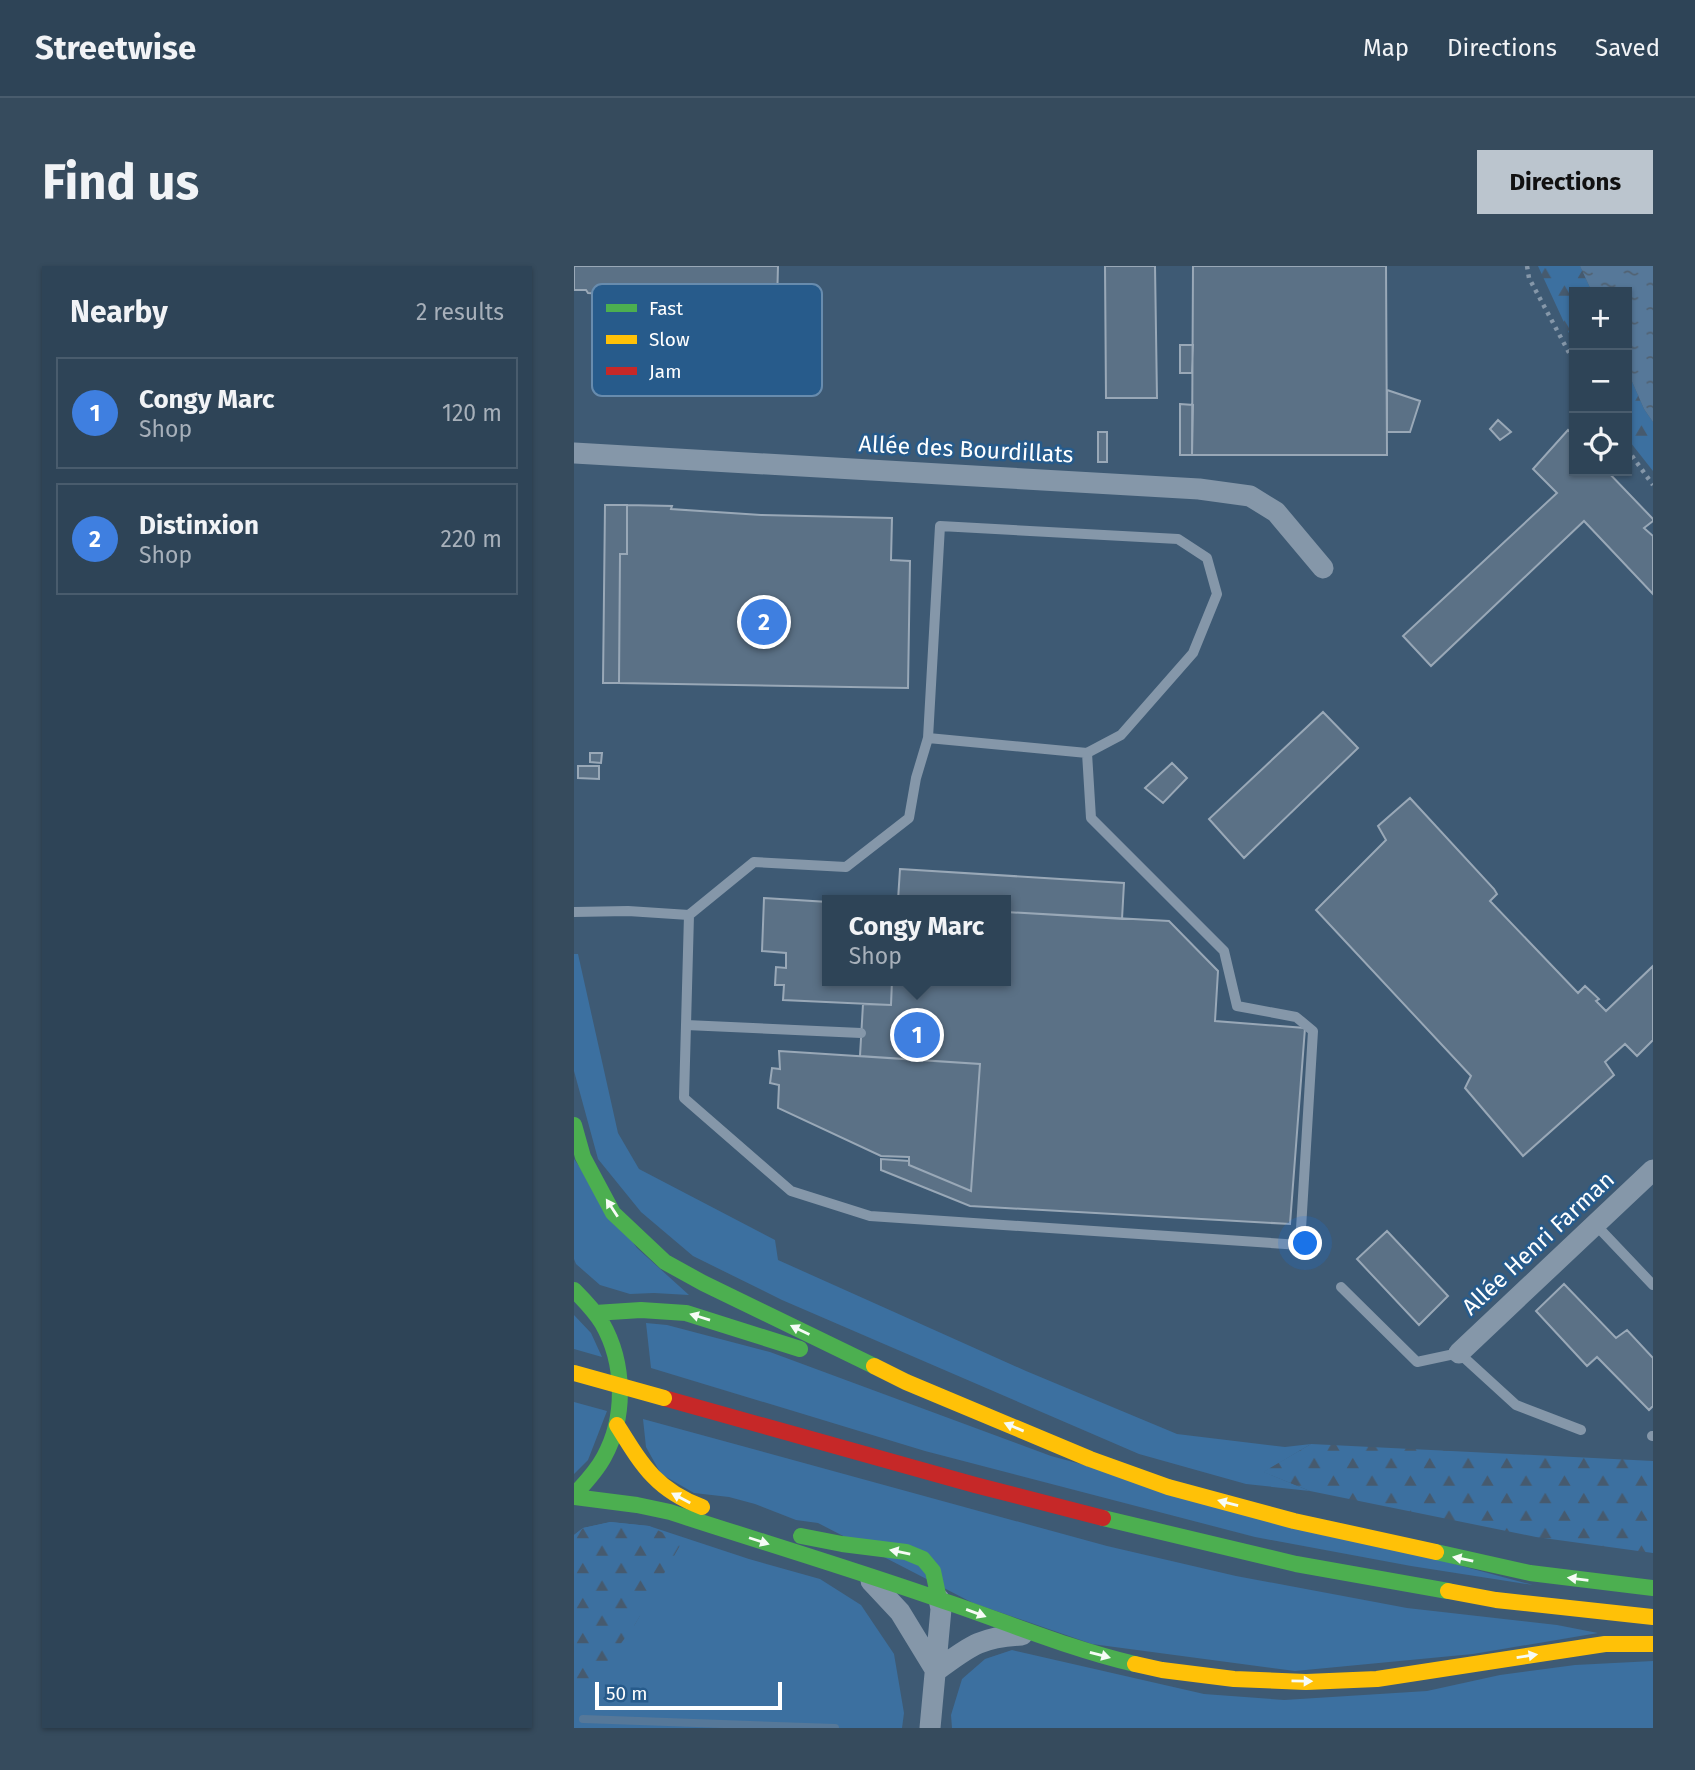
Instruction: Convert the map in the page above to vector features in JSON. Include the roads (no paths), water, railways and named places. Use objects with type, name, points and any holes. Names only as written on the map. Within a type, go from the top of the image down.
[{"type":"main road","points":[[574,1125],[583,1157],[613,1213],[665,1262],[702,1283],[905,1382],[1090,1459],[1181,1490],[1294,1521],[1530,1573],[1653,1588]]},
{"type":"main road","points":[[574,1290],[595,1312],[613,1347],[621,1386],[617,1425],[607,1452],[592,1476],[574,1496]]},
{"type":"main road","points":[[595,1312],[642,1309],[686,1313],[905,1382]]},
{"type":"main road","points":[[574,1373],[1041,1502],[1296,1564],[1496,1600],[1648,1616]]},
{"type":"main road","points":[[617,1425],[645,1470],[664,1489],[693,1504],[776,1529],[842,1544],[906,1552],[923,1559],[933,1571],[939,1599]]},
{"type":"main road","points":[[574,1496],[670,1512],[939,1599],[1097,1655],[1162,1671],[1234,1679],[1306,1682],[1377,1679],[1605,1644],[1653,1644]]},
{"type":"street","name":"Allée des Bourdillats","points":[[574,453],[1199,489],[1250,496],[1276,512],[1323,568]]},
{"type":"street","name":"Allée Henri Farman","points":[[1459,1353],[1653,1170]]},
{"type":"street","points":[[865,1575],[900,1612],[936,1671]]},
{"type":"street","points":[[930,1728],[941,1609],[939,1599]]},
{"type":"street","points":[[936,1671],[971,1645],[984,1639],[1034,1634]]},
{"type":"lane","points":[[574,912],[628,911],[689,915],[754,862],[846,867],[909,818],[916,778],[928,738],[940,526],[1178,539],[1207,558],[1217,594],[1193,653],[1121,735],[1087,753],[928,738]]},
{"type":"lane","points":[[689,915],[684,1098],[791,1191],[870,1216],[1300,1245],[1313,1031],[1296,1017],[1237,1006],[1224,951],[1091,818],[1087,753]]},
{"type":"lane","points":[[686,1025],[861,1033]]},
{"type":"lane","points":[[1595,1224],[1653,1285]]},
{"type":"lane","points":[[1341,1287],[1417,1363],[1459,1353],[1516,1405],[1581,1430]]},
{"type":"water","points":[[1580,266],[1653,266],[1653,422],[1632,381],[1632,287],[1590,287]]},
{"type":"waterway","points":[[583,1719],[835,1728]]},
{"type":"place","name":"Distinxion","points":[[764,622]]},
{"type":"place","name":"Congy Marc","points":[[917,1035]]}]
